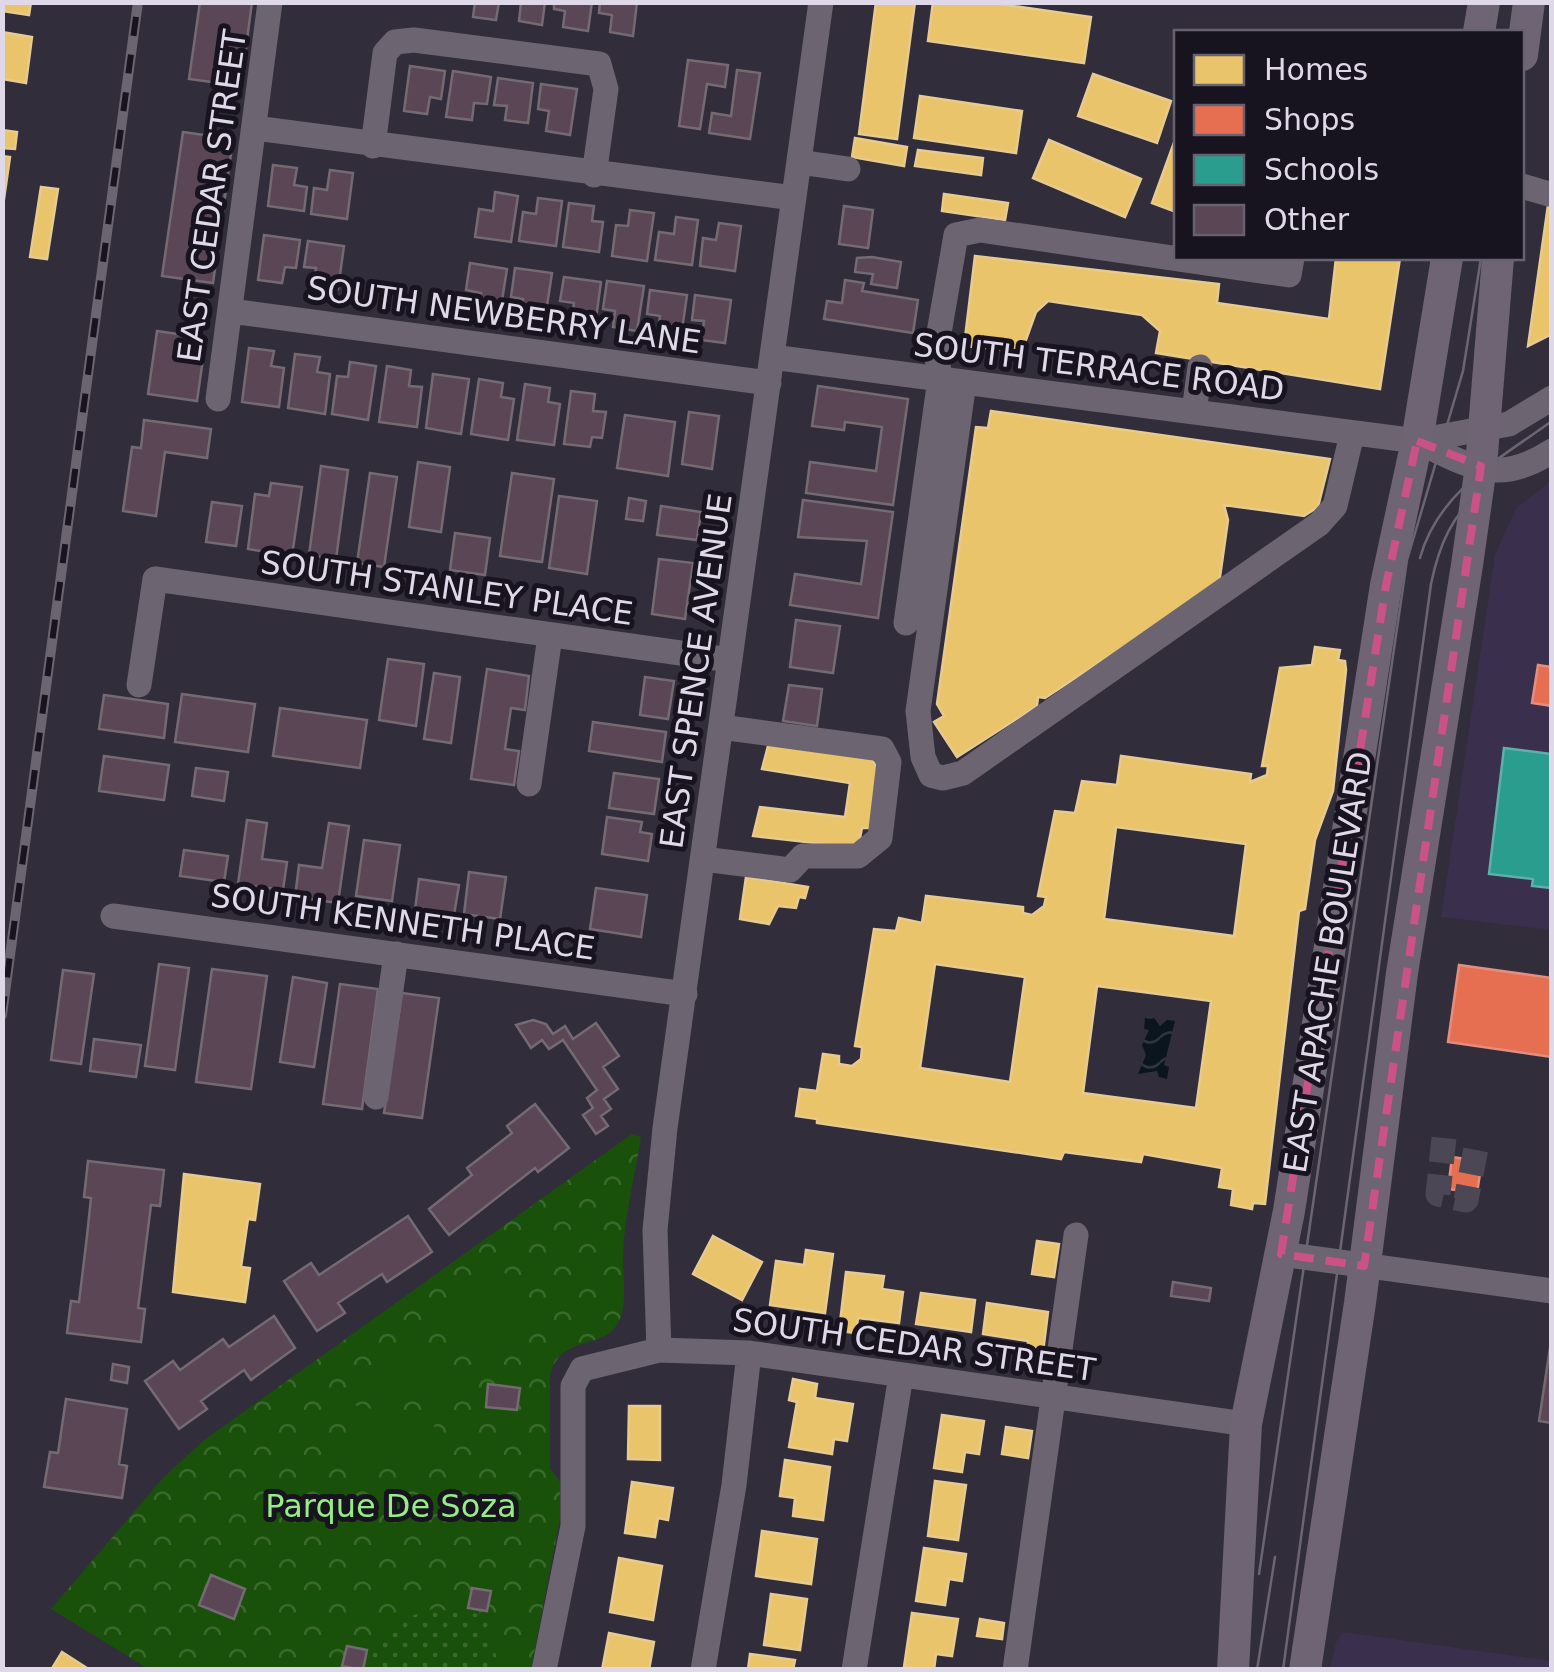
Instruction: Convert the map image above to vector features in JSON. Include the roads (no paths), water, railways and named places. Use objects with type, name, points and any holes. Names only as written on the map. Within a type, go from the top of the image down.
[{"type":"main road","points":[[1480,30],[1484,2]]},
{"type":"main road","points":[[1524,40],[1529,2]]},
{"type":"main road","name":"EAST APACHE BOULEVARD","points":[[1233,1670],[1246,1424],[1330,964],[1386,585],[1418,441],[1447,260]]},
{"type":"main road","points":[[1304,1670],[1364,1266],[1402,973],[1481,466],[1498,260]]},
{"type":"street","name":"EAST CEDAR STREET","points":[[218,399],[270,2]]},
{"type":"street","name":"EAST SPENCE AVENUE","points":[[659,1350],[658,1180],[821,2]]},
{"type":"street","points":[[373,146],[385,53],[395,42],[414,40],[599,64],[606,89],[594,174]]},
{"type":"street","points":[[254,128],[794,198]]},
{"type":"street","points":[[799,162],[848,170]]},
{"type":"street","points":[[1524,187],[1549,194]]},
{"type":"street","points":[[1174,259],[968,231],[956,236],[936,350],[952,381],[918,711],[923,757],[931,775],[943,778],[978,762],[1319,524],[1335,506],[1352,434]]},
{"type":"street","points":[[1180,260],[1290,275],[1292,260]]},
{"type":"street","name":"SOUTH NEWBERRY LANE","points":[[230,310],[768,383]]},
{"type":"street","name":"SOUTH TERRACE ROAD","points":[[772,357],[1418,441],[1509,424],[1552,398]]},
{"type":"street","points":[[1194,412],[1200,367]]},
{"type":"street","points":[[906,623],[952,381]]},
{"type":"street","name":"SOUTH TERRACE ROAD","points":[[1418,441],[1481,466],[1514,472],[1552,451]]},
{"type":"street","name":"SOUTH STANLEY PLACE","points":[[140,685],[155,578],[730,660]]},
{"type":"street","points":[[530,784],[550,636]]},
{"type":"street","points":[[703,860],[790,870],[804,856],[858,856],[880,838],[889,762],[882,749],[721,726]]},
{"type":"street","name":"SOUTH KENNETH PLACE","points":[[113,916],[684,994]]},
{"type":"street","points":[[376,1097],[396,954]]},
{"type":"street","points":[[1016,1670],[1076,1235]]},
{"type":"street","points":[[1280,1254],[1552,1291]]},
{"type":"street","name":"SOUTH CEDAR STREET","points":[[544,1670],[573,1526],[576,1374],[582,1369],[659,1350],[750,1353],[1246,1424]]},
{"type":"street","points":[[703,1670],[734,1485],[750,1353]]},
{"type":"street","points":[[854,1670],[901,1375]]},
{"type":"water","points":[[1145,1017],[1154,1018],[1160,1026],[1167,1020],[1175,1021],[1164,1065],[1169,1067],[1167,1079],[1159,1077],[1157,1071],[1138,1074],[1146,1055],[1142,1045],[1149,1030],[1144,1029]]},
{"type":"tunnel","points":[[1444,1138],[1438,1194],[1466,1200],[1477,1143]]},
{"type":"tram line","points":[[1489,30],[1493,2]]},
{"type":"tram line","points":[[1512,30],[1516,2]]},
{"type":"tram line","points":[[1259,1574],[1407,560],[1463,371],[1481,260]]},
{"type":"tram line","points":[[1420,558],[1441,514],[1456,496],[1492,464],[1552,421]]},
{"type":"tram line","points":[[1283,1670],[1431,584],[1449,531],[1463,508],[1484,488]]},
{"type":"tram line","points":[[1257,1670],[1275,1557]]},
{"type":"railway","points":[[2,1015],[138,2]]},
{"type":"park label","name":"Parque De Soza","points":[[391,1506]]}]
